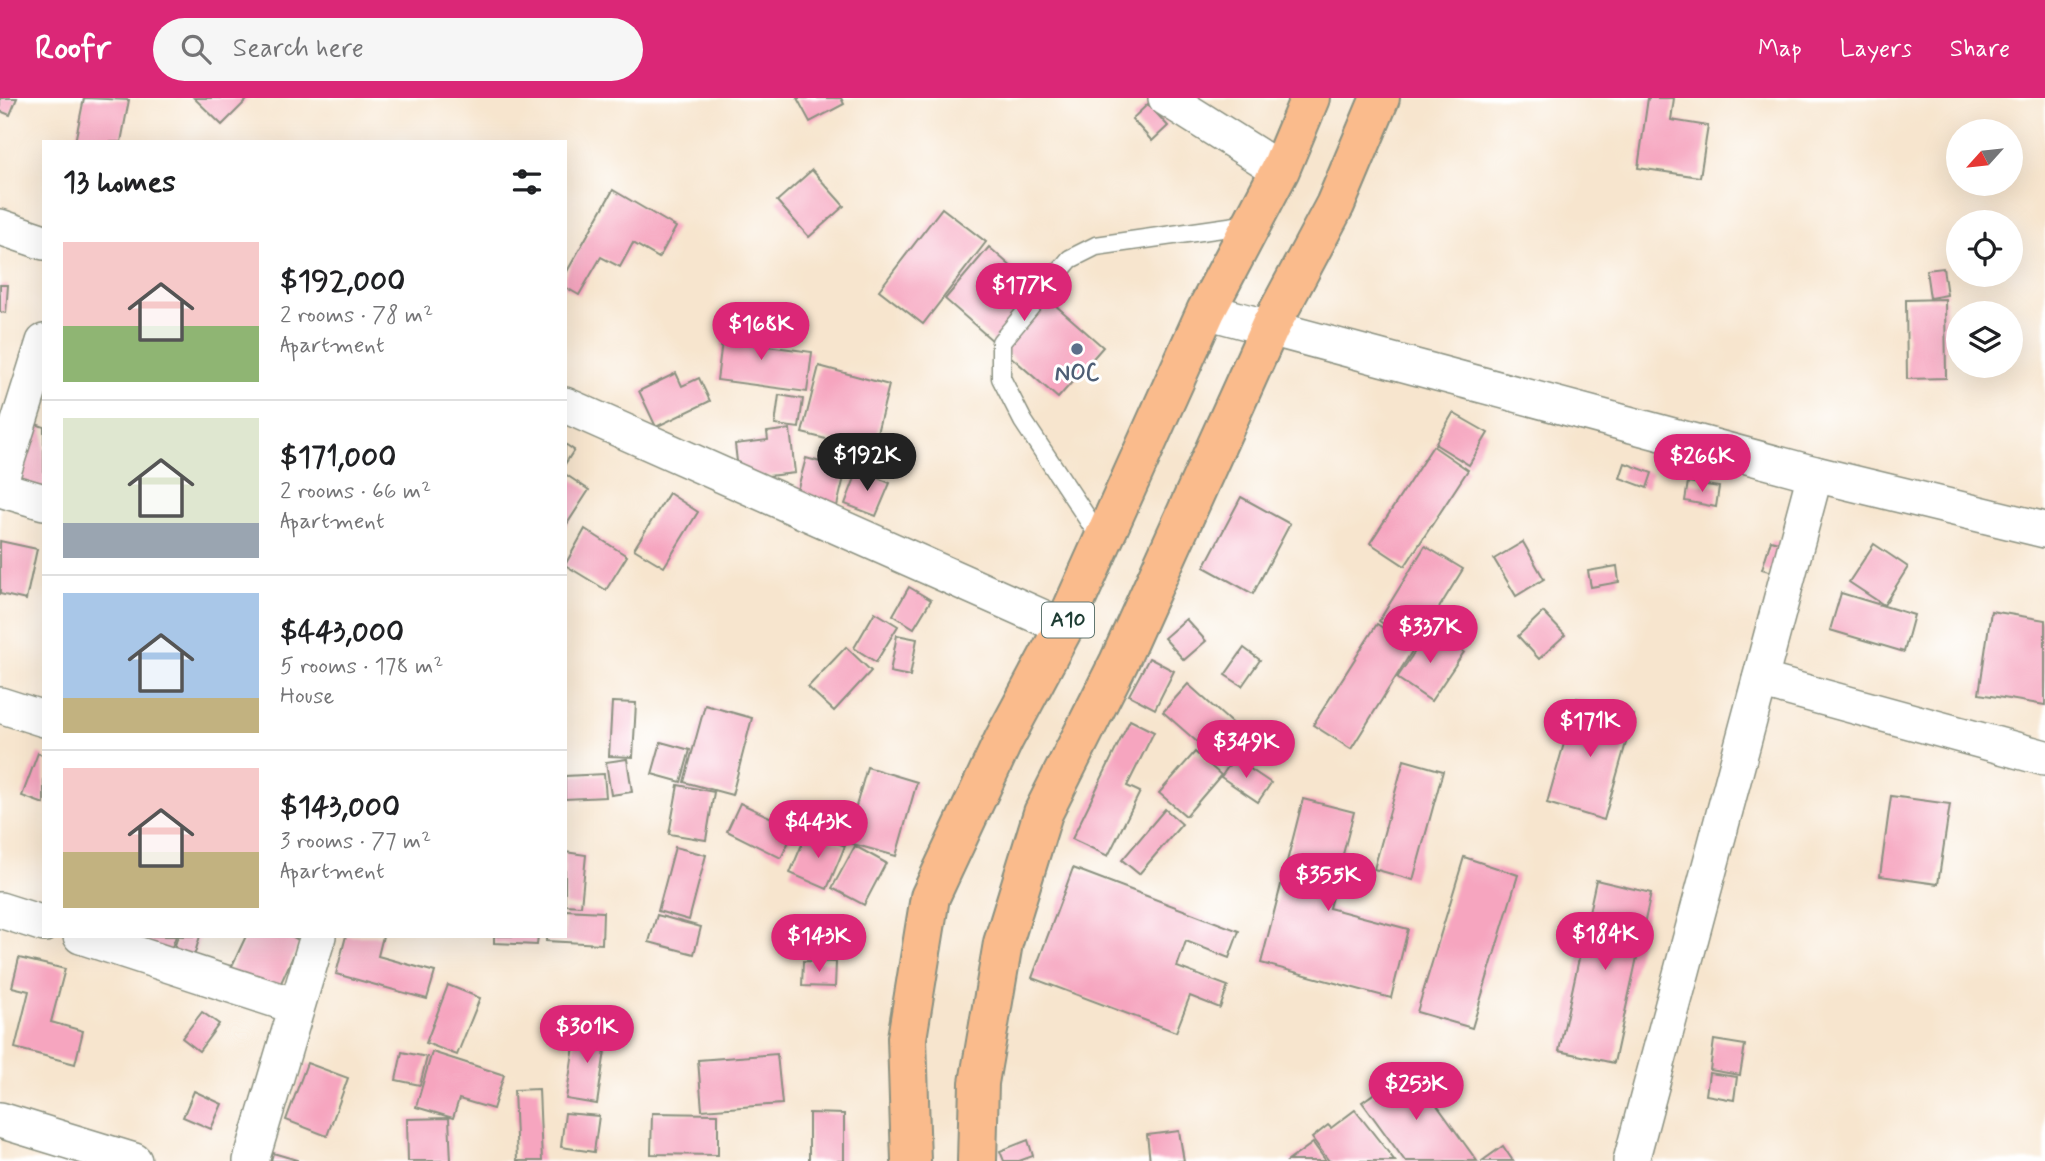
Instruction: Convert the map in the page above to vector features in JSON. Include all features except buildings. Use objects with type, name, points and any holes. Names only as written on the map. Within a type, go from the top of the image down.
[{"type":"highway","name":"A10","points":[[911,1161],[907,1038],[930,897],[1004,739],[1064,627],[1206,311],[1280,170],[1310,98]]},
{"type":"highway","name":"A10","points":[[977,1161],[979,1083],[1003,943],[1043,813],[1119,662],[1270,327],[1335,205],[1380,98]]},
{"type":"street","points":[[1166,98],[1280,170]]},
{"type":"street","points":[[0,227],[42,241]]},
{"type":"street","points":[[1206,311],[1815,474],[2045,530]]},
{"type":"street","points":[[42,348],[1,480],[42,501]]},
{"type":"street","points":[[567,406],[1064,627]]},
{"type":"street","points":[[1631,1161],[1815,474]]},
{"type":"street","points":[[1760,680],[2045,758]]},
{"type":"street","points":[[0,705],[42,718]]},
{"type":"street","points":[[0,910],[42,923]]},
{"type":"street","points":[[87,938],[295,1006]]},
{"type":"street","points":[[251,1161],[317,938]]},
{"type":"street","points":[[0,1121],[134,1161]]},
{"type":"lane","points":[[1102,542],[1017,410],[1001,378],[1001,342],[1070,259],[1096,246],[1251,224]]},
{"type":"place","name":"NOC","points":[[1077,349]]}]
